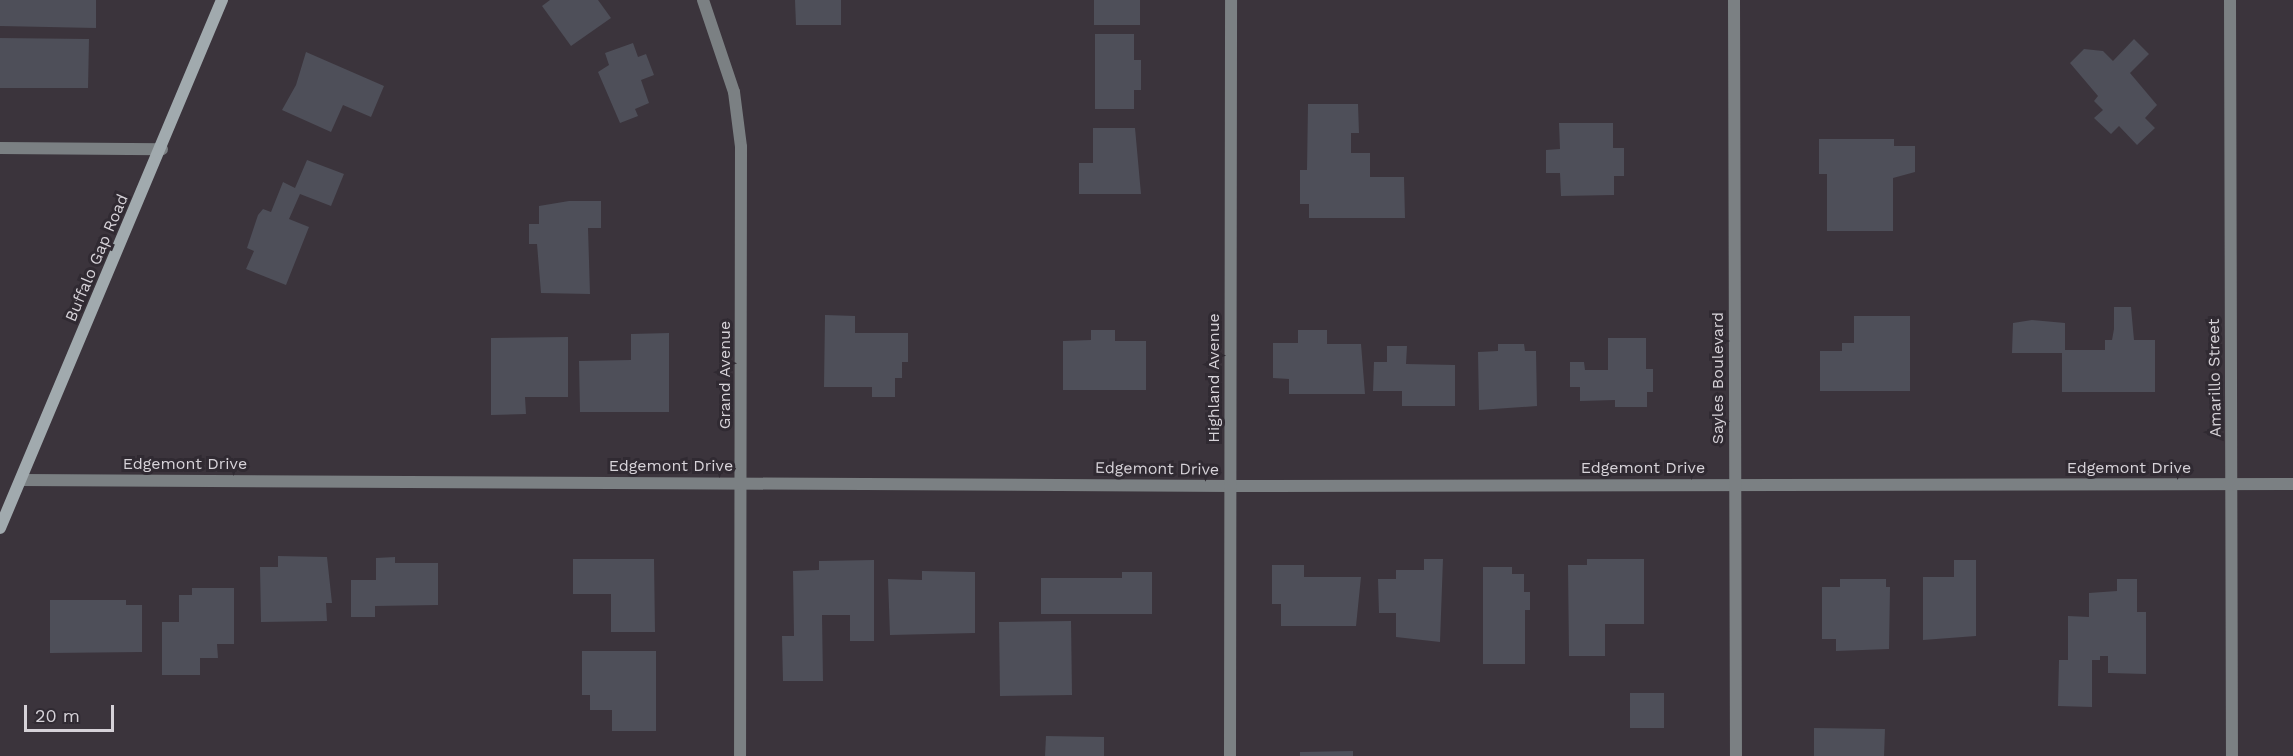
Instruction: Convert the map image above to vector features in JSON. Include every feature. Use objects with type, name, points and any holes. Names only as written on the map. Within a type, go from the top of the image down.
[{"type":"main road","name":"Buffalo Gap Road","points":[[0,528],[162,149],[222,0]]},
{"type":"street","name":"Grand Avenue","points":[[703,0],[734,92],[741,147],[740,756]]},
{"type":"street","name":"Highland Avenue","points":[[1230,756],[1231,0]]},
{"type":"street","name":"Sayles Boulevard","points":[[1734,0],[1736,756]]},
{"type":"street","name":"Amarillo Street","points":[[2230,0],[2232,756]]},
{"type":"street","points":[[0,148],[162,149]]},
{"type":"street","name":"Edgemont Drive","points":[[21,480],[1231,486],[2293,484]]},
{"type":"building","points":[[0,0],[96,0],[96,28],[0,26]]},
{"type":"building","points":[[550,0],[598,0],[611,18],[571,46],[542,6]]},
{"type":"building","points":[[795,0],[841,0],[841,25],[796,25]]},
{"type":"building","points":[[1094,0],[1140,0],[1140,25],[1094,25]]},
{"type":"building","points":[[1095,34],[1134,34],[1134,60],[1141,60],[1141,90],[1134,90],[1134,109],[1095,109]]},
{"type":"building","points":[[0,38],[89,39],[88,88],[0,88]]},
{"type":"building","points":[[2134,39],[2149,54],[2130,73],[2157,105],[2145,118],[2155,128],[2137,145],[2119,126],[2111,134],[2094,118],[2103,110],[2094,101],[2098,96],[2070,63],[2084,49],[2103,51],[2113,61]]},
{"type":"building","points":[[633,43],[638,57],[646,54],[654,75],[641,80],[649,103],[635,109],[638,116],[620,123],[598,72],[609,65],[605,53]]},
{"type":"building","points":[[306,52],[384,86],[371,117],[343,105],[331,132],[282,110],[296,85]]},
{"type":"building","points":[[1308,104],[1358,104],[1359,133],[1351,133],[1351,153],[1370,153],[1370,177],[1404,177],[1405,218],[1309,218],[1309,204],[1300,204],[1300,170],[1307,170]]},
{"type":"building","points":[[1559,123],[1613,123],[1613,148],[1624,148],[1624,176],[1614,176],[1614,195],[1561,196],[1560,173],[1546,173],[1546,150],[1560,149]]},
{"type":"building","points":[[1093,128],[1135,128],[1141,194],[1079,194],[1079,163],[1093,163]]},
{"type":"building","points":[[1819,139],[1894,139],[1894,146],[1915,146],[1915,172],[1893,178],[1893,231],[1827,231],[1827,174],[1819,174]]},
{"type":"building","points":[[307,160],[344,174],[331,206],[300,194],[289,219],[309,227],[286,285],[246,269],[254,251],[247,248],[258,215],[263,209],[271,212],[283,182],[295,188]]},
{"type":"building","points":[[569,201],[601,201],[601,228],[588,228],[590,294],[541,293],[537,244],[529,244],[529,224],[539,224],[539,206]]},
{"type":"building","points":[[2114,307],[2131,307],[2134,340],[2155,340],[2155,392],[2062,392],[2062,353],[2012,353],[2013,323],[2032,320],[2065,323],[2065,350],[2105,350],[2105,340],[2112,340]]},
{"type":"building","points":[[825,315],[855,316],[855,333],[908,333],[908,362],[902,362],[902,378],[895,378],[895,397],[872,397],[872,387],[824,387]]},
{"type":"building","points":[[1854,316],[1910,316],[1910,391],[1820,391],[1820,351],[1842,351],[1842,343],[1854,343]]},
{"type":"building","points":[[1091,330],[1115,330],[1115,341],[1146,341],[1146,390],[1063,390],[1063,341],[1091,340]]},
{"type":"building","points":[[1298,330],[1327,330],[1327,344],[1361,344],[1365,394],[1289,394],[1289,379],[1273,378],[1273,343],[1298,343]]},
{"type":"building","points":[[669,333],[669,412],[580,412],[579,361],[631,360],[631,334]]},
{"type":"building","points":[[568,337],[568,397],[525,397],[526,414],[491,415],[491,338]]},
{"type":"building","points":[[1608,338],[1646,338],[1646,369],[1653,369],[1653,392],[1647,392],[1647,407],[1615,407],[1615,400],[1580,401],[1580,387],[1570,387],[1570,362],[1584,362],[1585,370],[1608,370]]},
{"type":"building","points":[[1498,344],[1524,344],[1525,351],[1536,351],[1537,406],[1479,410],[1478,352],[1498,351]]},
{"type":"building","points":[[1387,346],[1407,346],[1406,364],[1455,365],[1455,406],[1402,406],[1402,391],[1373,391],[1374,362],[1387,362]]},
{"type":"building","points":[[278,556],[327,557],[332,603],[326,603],[327,621],[261,622],[260,567],[278,567]]},
{"type":"building","points":[[395,557],[395,563],[438,563],[438,605],[375,606],[375,617],[351,617],[351,580],[376,580],[376,558]]},
{"type":"building","points":[[573,559],[654,559],[655,632],[611,632],[611,594],[573,594]]},
{"type":"building","points":[[1424,559],[1443,559],[1440,642],[1396,637],[1396,613],[1379,613],[1378,579],[1396,579],[1396,570],[1424,570]]},
{"type":"building","points":[[1587,559],[1644,559],[1644,624],[1605,624],[1605,656],[1569,656],[1568,565],[1587,565]]},
{"type":"building","points":[[874,560],[874,641],[850,641],[850,615],[822,615],[823,681],[783,681],[782,636],[794,636],[793,571],[819,570],[819,561]]},
{"type":"building","points":[[1954,560],[1976,560],[1976,636],[1923,640],[1923,577],[1954,577]]},
{"type":"building","points":[[1272,565],[1304,565],[1304,577],[1361,577],[1356,626],[1281,626],[1281,604],[1272,604]]},
{"type":"building","points":[[1483,567],[1512,567],[1512,574],[1524,574],[1524,592],[1530,592],[1530,610],[1525,610],[1525,664],[1483,664]]},
{"type":"building","points":[[922,571],[975,572],[975,633],[890,635],[888,579],[922,580]]},
{"type":"building","points":[[1122,572],[1152,572],[1152,614],[1041,614],[1041,578],[1122,578]]},
{"type":"building","points":[[1840,579],[1886,579],[1886,587],[1890,587],[1889,649],[1836,651],[1836,639],[1822,639],[1822,587],[1840,587]]},
{"type":"building","points":[[2117,579],[2137,579],[2137,612],[2146,612],[2146,674],[2108,673],[2108,656],[2100,656],[2100,660],[2092,660],[2092,707],[2058,706],[2059,660],[2068,660],[2068,616],[2089,617],[2089,593],[2117,591]]},
{"type":"building","points":[[192,588],[234,588],[234,644],[217,644],[218,658],[200,658],[200,675],[162,675],[162,622],[179,622],[179,595],[192,595]]},
{"type":"building","points":[[50,600],[126,600],[126,605],[142,605],[142,652],[50,653]]},
{"type":"building","points":[[1071,621],[1072,695],[1000,696],[999,622]]},
{"type":"building","points":[[582,651],[656,651],[656,731],[612,731],[612,710],[590,710],[590,695],[582,695]]},
{"type":"building","points":[[1630,693],[1664,693],[1664,728],[1630,728]]},
{"type":"building","points":[[1814,728],[1885,729],[1884,756],[1814,756]]},
{"type":"building","points":[[1046,736],[1104,737],[1104,756],[1045,756]]},
{"type":"building","points":[[1353,751],[1353,756],[1300,756],[1300,752]]}]
